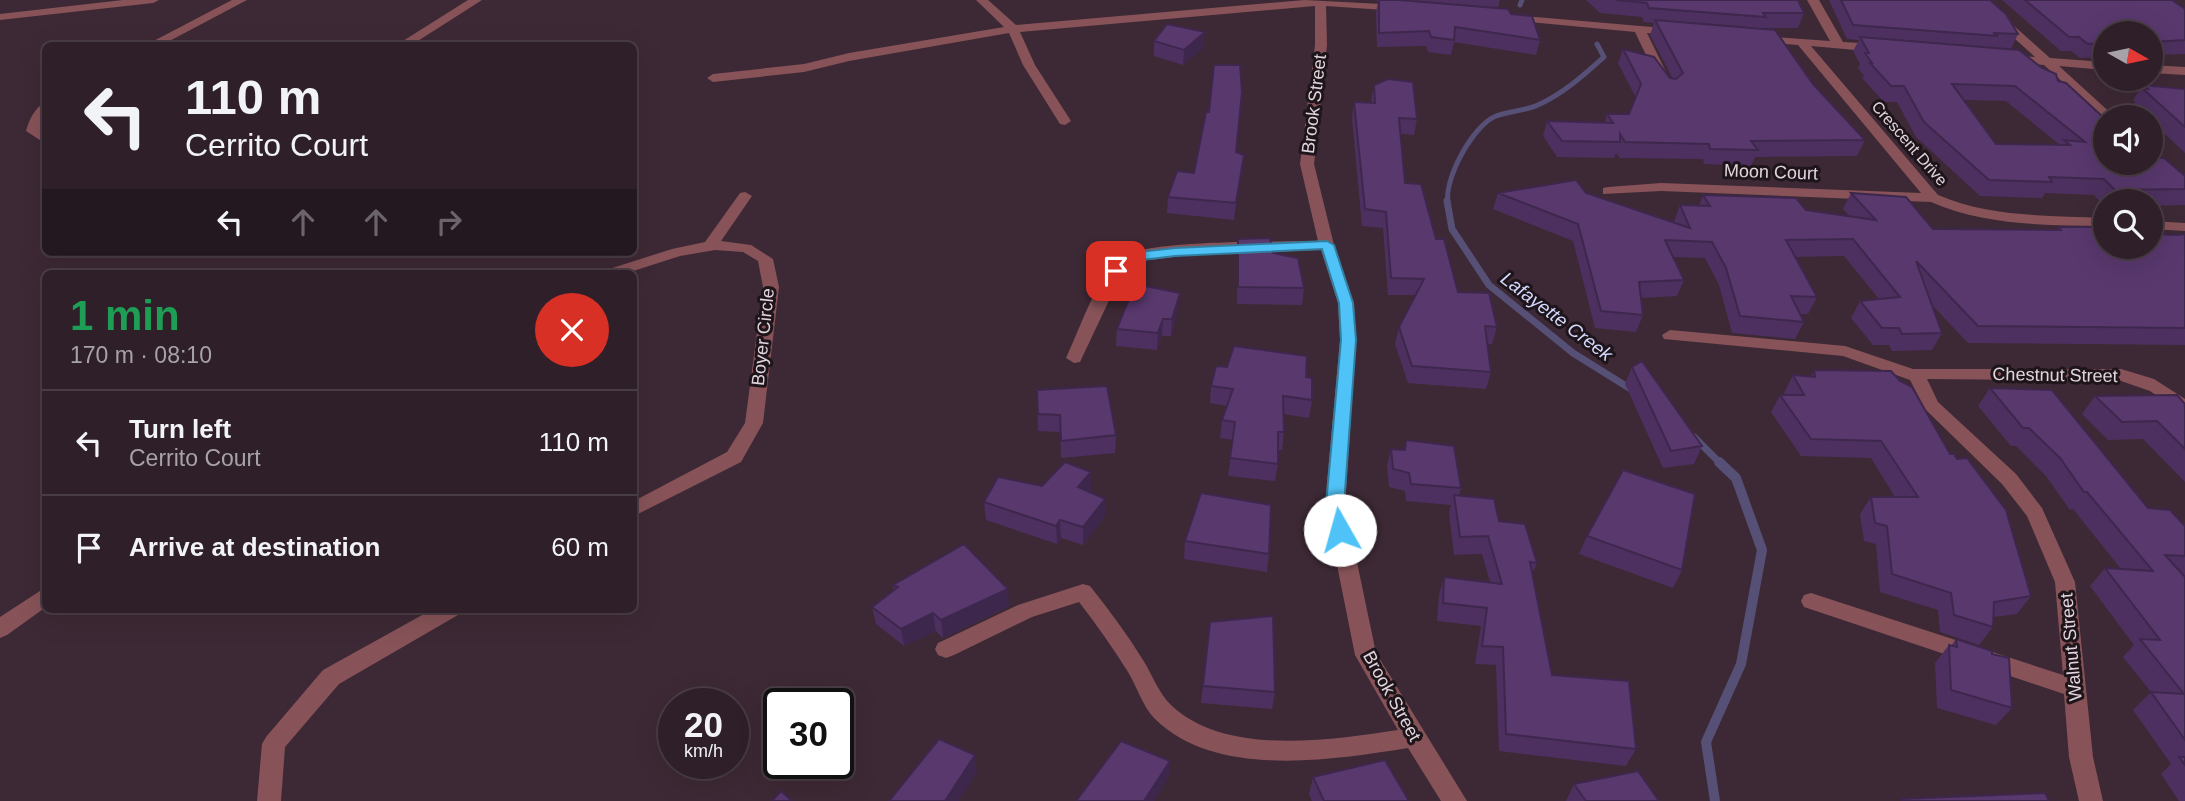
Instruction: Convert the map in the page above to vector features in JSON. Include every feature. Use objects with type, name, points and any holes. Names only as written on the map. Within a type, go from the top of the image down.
[{"type":"street","points":[[0,17],[153,0]]},
{"type":"street","points":[[158,42],[241,0]]},
{"type":"street","points":[[408,42],[476,0]]},
{"type":"street","points":[[982,0],[1013,29],[1028,65],[1065,121]]},
{"type":"street","points":[[1813,0],[1838,44]]},
{"type":"street","points":[[1978,0],[2095,105]]},
{"type":"street","points":[[713,78],[804,68],[900,47],[1013,29],[1320,1],[1417,10]]},
{"type":"street","name":"Brook Street","points":[[1320,1],[1321,45],[1307,164],[1327,245],[1346,303],[1348,340],[1335,505],[1366,655],[1455,801]]},
{"type":"street","points":[[1500,17],[1693,33]]},
{"type":"street","points":[[1639,29],[1657,70],[1670,88]]},
{"type":"street","points":[[1747,38],[1894,49]]},
{"type":"street","name":"Crescent Drive","points":[[1801,42],[1933,198],[1952,208],[1979,214],[2093,221]]},
{"type":"street","points":[[1991,58],[2093,65]]},
{"type":"street","points":[[2163,70],[2183,73]]},
{"type":"street","points":[[42,111],[35,121],[33,131],[42,137]]},
{"type":"street","points":[[2163,164],[2185,183]]},
{"type":"street","name":"Moon Court","points":[[1608,191],[1661,187],[1933,198]]},
{"type":"street","points":[[709,248],[745,196]]},
{"type":"street","points":[[2163,226],[2185,227]]},
{"type":"street","points":[[1074,358],[1116,271],[1130,257],[1175,252],[1327,245]]},
{"type":"street","name":"Boyer Circle","points":[[621,270],[683,251],[747,248],[765,259],[771,287],[754,423],[734,457],[637,507]]},
{"type":"street","points":[[1670,335],[1845,351],[1917,376]]},
{"type":"street","name":"Chestnut Street","points":[[1917,376],[1918,373],[2121,375],[2147,381],[2185,409]]},
{"type":"street","name":"Walnut Street","points":[[1917,376],[1931,405],[2009,479],[2035,513],[2065,582],[2081,757],[2091,801]]},
{"type":"street","points":[[946,649],[1025,611],[1083,592],[1112,630],[1162,711],[1198,737],[1254,748],[1324,749],[1414,737]]},
{"type":"street","points":[[0,629],[42,598]]},
{"type":"street","points":[[1811,601],[1880,621],[2074,688]]},
{"type":"street","points":[[269,801],[274,744],[331,677],[444,613]]},
{"type":"building","points":[[1379,0],[1508,9],[1511,14],[1532,16],[1540,40],[1455,27],[1454,40],[1431,37],[1429,31],[1379,33]]},
{"type":"building","points":[[1616,0],[1798,0],[1804,13],[1763,13],[1766,17],[1649,8],[1647,3]]},
{"type":"building","points":[[1841,0],[1990,0],[2006,14],[2018,34],[1993,33],[1998,36],[1853,25]]},
{"type":"building","points":[[2025,0],[2172,0],[2185,9],[2185,40],[2163,41],[2163,21],[2093,21],[2093,44],[2088,44],[2079,37],[2069,37]]},
{"type":"building","points":[[1655,20],[1775,30],[1813,84],[1865,140],[1751,141],[1758,150],[1710,149],[1709,144],[1625,142],[1620,134],[1620,142],[1562,141],[1547,121],[1613,123],[1607,114],[1629,114],[1641,84],[1623,49],[1654,57],[1670,78],[1676,79],[1683,73]]},
{"type":"building","points":[[1167,24],[1205,32],[1184,50],[1154,41]]},
{"type":"building","points":[[1860,37],[2019,50],[2042,68],[2056,74],[2058,81],[2066,83],[2093,108],[2093,175],[2163,175],[2164,158],[2185,176],[2185,189],[2114,189],[2104,179],[2049,177],[2052,182],[1989,180],[1924,122],[1904,86],[1891,86],[1870,63],[1865,53],[1869,53]],"holes":[[[1952,84],[2015,86],[2085,142],[2064,140],[2070,145],[1996,144]]]},
{"type":"building","points":[[1214,65],[1240,65],[1242,92],[1236,152],[1244,155],[1236,203],[1168,197],[1177,171],[1194,173],[1206,112],[1209,112]]},
{"type":"building","points":[[1388,79],[1413,82],[1417,119],[1399,118],[1405,183],[1421,184],[1436,239],[1444,239],[1458,292],[1489,293],[1497,327],[1485,326],[1491,372],[1412,366],[1399,327],[1424,279],[1391,278],[1386,212],[1365,209],[1354,102],[1375,103],[1374,85]]},
{"type":"building","points":[[2163,87],[2185,89],[2185,127],[2163,105],[2145,91],[2163,91]]},
{"type":"building","points":[[1576,180],[1586,193],[1690,228],[1680,205],[1710,206],[1703,195],[1796,198],[1806,210],[1876,220],[1851,193],[1906,197],[1933,229],[2061,230],[2059,227],[2093,227],[2093,259],[2163,259],[2163,234],[2185,234],[2185,328],[1978,326],[1916,261],[1942,333],[1902,334],[1899,328],[1882,328],[1860,301],[1900,297],[1853,239],[1786,240],[1817,297],[1791,296],[1804,322],[1740,316],[1726,268],[1712,242],[1665,240],[1684,280],[1639,282],[1643,315],[1601,311],[1578,224],[1498,193]]},
{"type":"building","points":[[1270,238],[1273,253],[1298,258],[1304,288],[1238,287],[1238,239]]},
{"type":"building","points":[[1135,284],[1180,293],[1172,319],[1163,319],[1158,333],[1117,329]]},
{"type":"building","points":[[1234,346],[1307,356],[1306,377],[1312,378],[1312,400],[1283,396],[1284,432],[1278,432],[1278,464],[1230,458],[1235,422],[1222,420],[1233,389],[1211,386],[1216,366],[1227,367]]},
{"type":"building","points":[[1642,361],[1702,446],[1671,451],[1632,367]]},
{"type":"building","points":[[1814,370],[1891,371],[1900,381],[1912,387],[1950,454],[1954,454],[1957,459],[1967,458],[2006,510],[2031,596],[1994,602],[1993,627],[1954,615],[1951,593],[1892,574],[1887,526],[1875,523],[1871,497],[1918,497],[1881,441],[1811,439],[1780,395],[1804,395],[1793,375],[1815,377]]},
{"type":"building","points":[[1107,386],[1116,435],[1061,441],[1060,415],[1038,414],[1037,390]]},
{"type":"building","points":[[1990,388],[2052,390],[2148,508],[2170,510],[2185,526],[2185,556],[2165,555],[2185,577],[2185,740],[2151,692],[2184,694],[2140,639],[2160,640],[2105,568],[2153,571],[2087,492],[2084,492],[2060,458],[2029,428],[2023,428]]},
{"type":"building","points":[[2177,395],[2185,404],[2185,449],[2157,421],[2122,422],[2095,396]]},
{"type":"building","points":[[1406,440],[1454,446],[1461,488],[1411,484],[1409,473],[1393,469],[1391,449],[1405,450]]},
{"type":"building","points":[[1065,462],[1091,472],[1078,487],[1105,499],[1083,527],[1060,520],[1056,526],[984,502],[998,477],[1042,486]]},
{"type":"building","points":[[1623,470],[1695,494],[1682,570],[1587,536]]},
{"type":"building","points":[[1201,493],[1271,505],[1269,554],[1185,541]]},
{"type":"building","points":[[1454,495],[1494,499],[1499,521],[1525,524],[1537,563],[1530,562],[1552,675],[1629,681],[1636,749],[1506,734],[1503,647],[1482,646],[1487,608],[1443,603],[1444,577],[1502,584],[1488,536],[1460,537]]},
{"type":"building","points":[[964,544],[1008,589],[941,620],[933,613],[901,629],[872,607],[898,587],[893,585]]},
{"type":"building","points":[[1273,616],[1275,692],[1203,686],[1210,622]]},
{"type":"building","points":[[1956,639],[2009,658],[2012,708],[1951,690],[1949,645],[1957,647]]},
{"type":"building","points":[[939,739],[975,755],[945,801],[889,801]]},
{"type":"building","points":[[1121,741],[1170,761],[1144,801],[1076,801]]},
{"type":"building","points":[[1385,760],[1409,801],[1324,801],[1313,777]]},
{"type":"building","points":[[1638,771],[1659,801],[1586,801],[1574,784]]},
{"type":"building","points":[[781,791],[792,801],[772,801]]},
{"type":"building","points":[[2045,793],[2049,801],[1901,799]]},
{"type":"waterway","name":"Lafayette Creek","points":[[1520,5],[1522,0]]},
{"type":"waterway","name":"Lafayette Creek","points":[[1448,202],[1455,167],[1478,130],[1496,116],[1533,107],[1565,90],[1604,57],[1597,44]]},
{"type":"waterway","name":"Lafayette Creek","points":[[1447,201],[1452,229],[1489,285],[1573,353],[1634,391]]},
{"type":"waterway","name":"Lafayette Creek","points":[[1694,437],[1719,462]]},
{"type":"waterway","name":"Lafayette Creek","points":[[1715,801],[1706,742],[1741,664],[1762,550],[1736,478],[1719,462]]},
{"type":"route","points":[[1116,271],[1130,257],[1175,252],[1327,245],[1346,303],[1348,340],[1335,505],[1340,530]]}]
